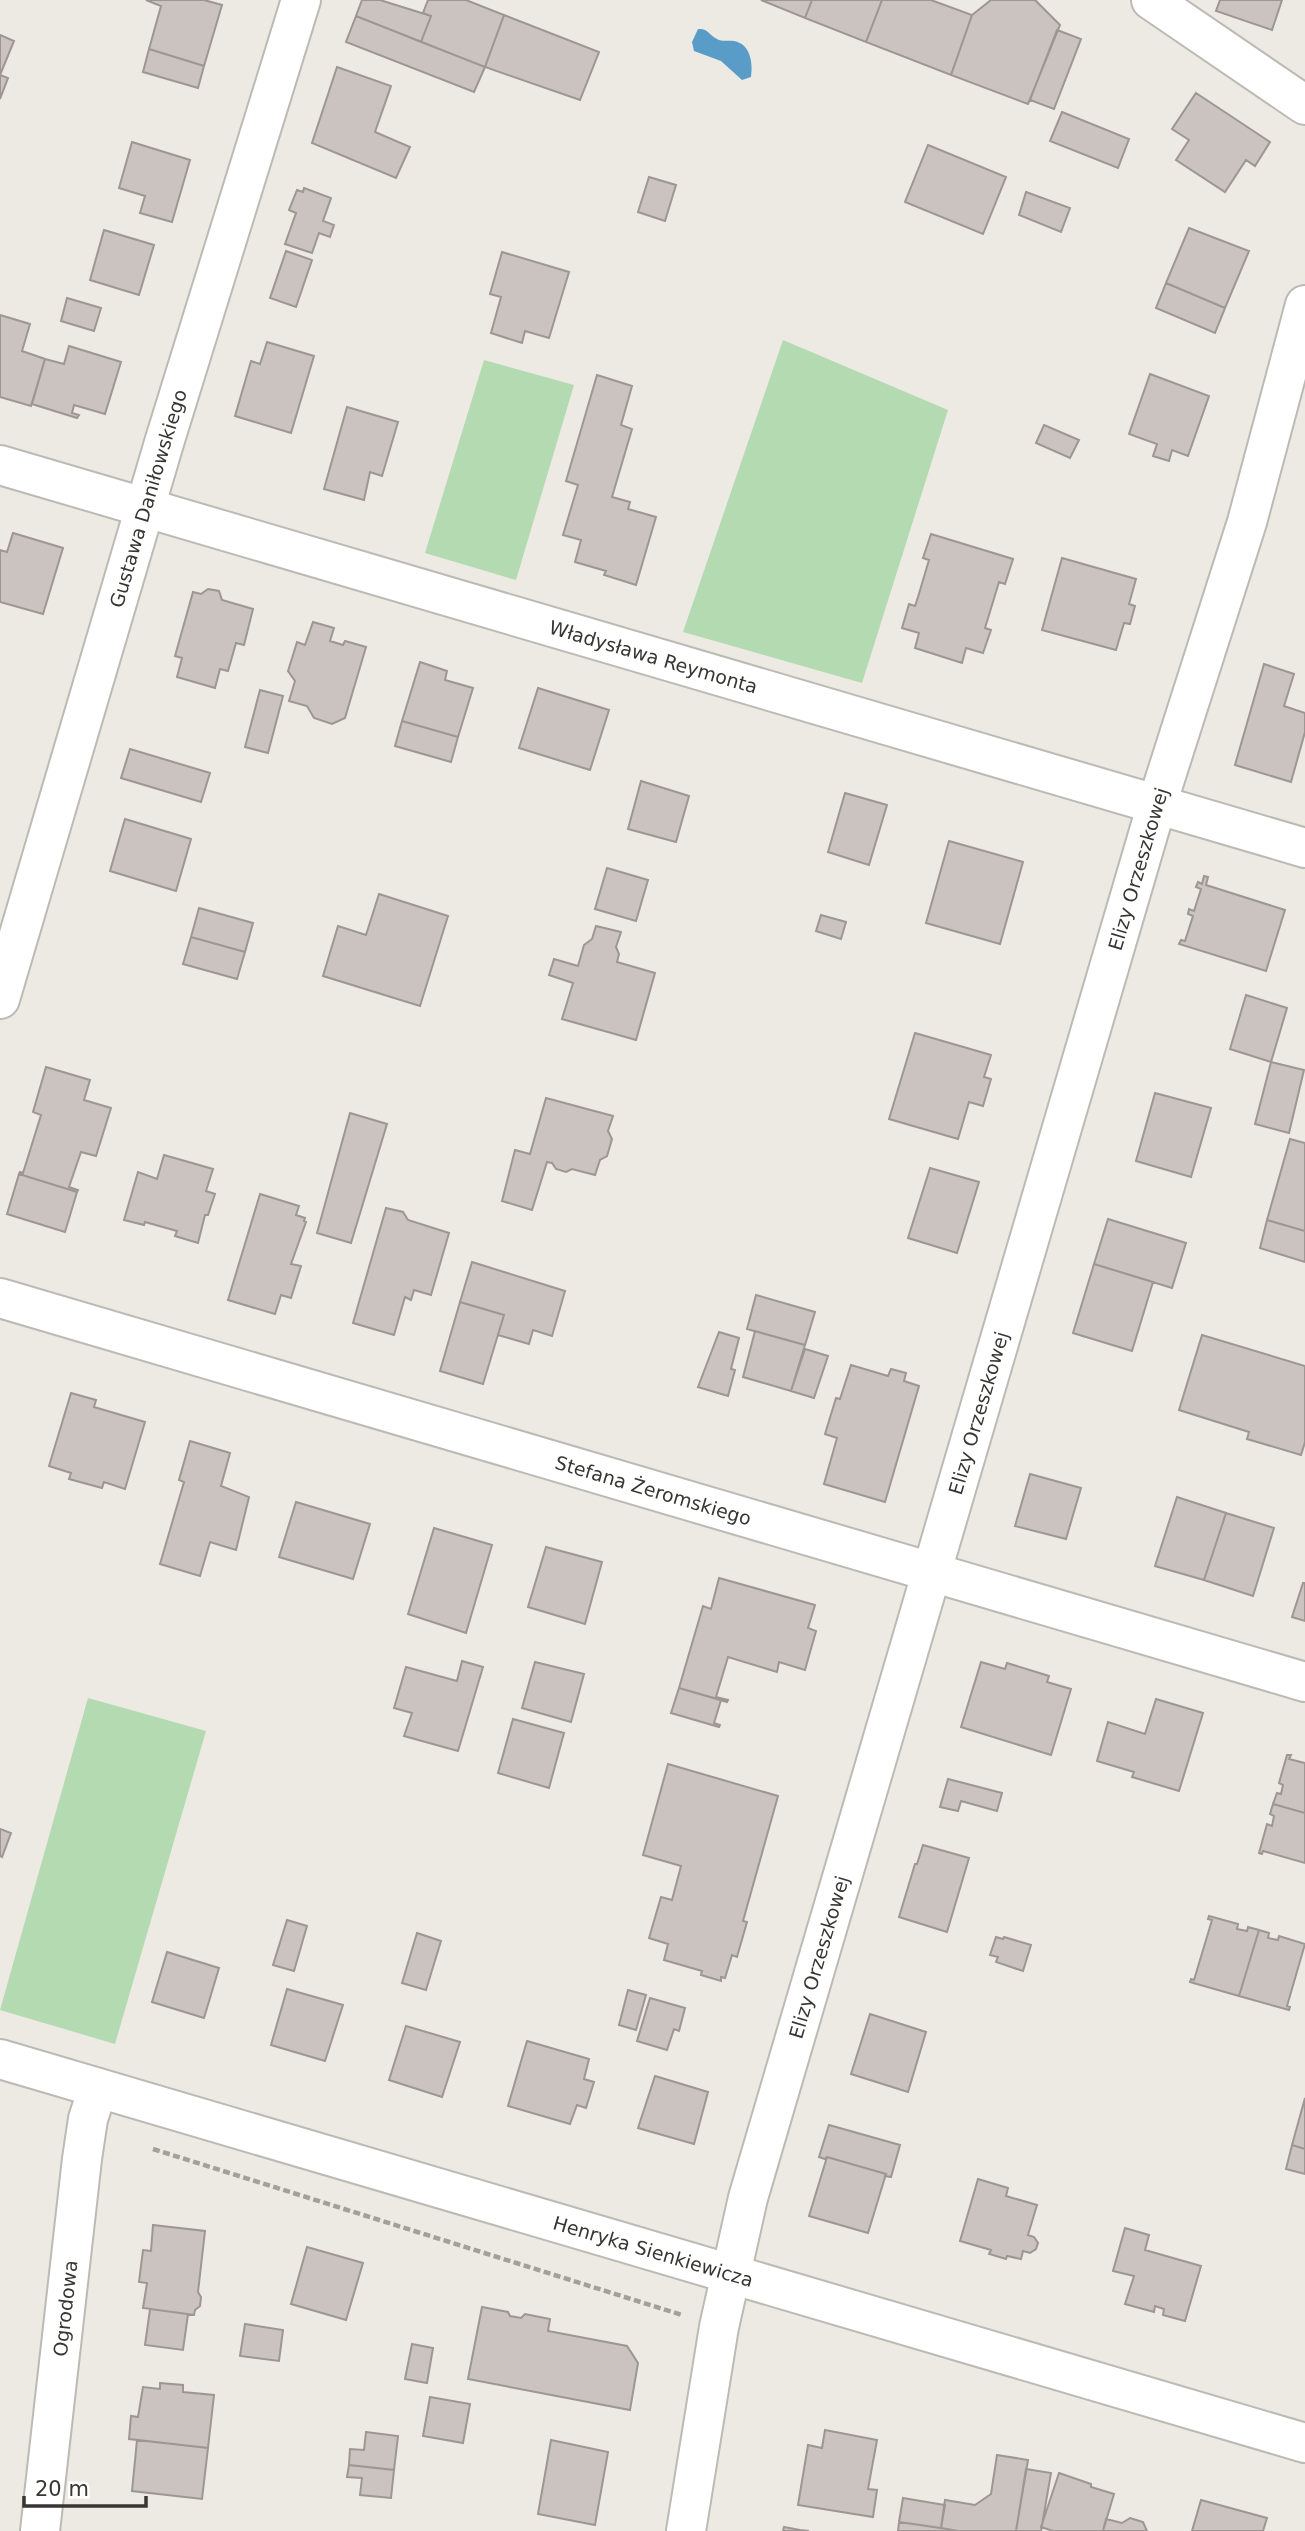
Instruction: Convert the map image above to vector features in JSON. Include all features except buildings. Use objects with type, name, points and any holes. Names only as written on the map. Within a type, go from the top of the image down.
[{"type":"street","name":"Gustawa Daniłowskiego","points":[[0,999],[145,507],[301,0]]},
{"type":"street","points":[[1151,0],[1305,105]]},
{"type":"street","name":"Elizy Orzeszkowej","points":[[686,2531],[730,2275],[748,2198],[1157,803],[1247,522],[1305,305]]},
{"type":"street","name":"Władysława Reymonta","points":[[0,465],[1305,848]]},
{"type":"street","name":"Stefana Żeromskiego","points":[[0,1298],[1305,1682]]},
{"type":"street","name":"Henryka Sienkiewicza","points":[[0,2059],[1305,2443]]},
{"type":"street","name":"Ogrodowa","points":[[40,2531],[82,2159],[88,2119],[98,2088]]},
{"type":"path","points":[[144,2147],[687,2317]]},
{"type":"green space","points":[[783,340],[948,410],[862,683],[683,632]]},
{"type":"green space","points":[[484,360],[574,385],[516,580],[425,553]]},
{"type":"green space","points":[[88,1698],[206,1731],[115,2044],[0,2010]]},
{"type":"water","points":[[698,29],[719,40],[734,41],[744,46],[751,61],[751,77],[742,80],[721,61],[694,51],[692,42]]}]
